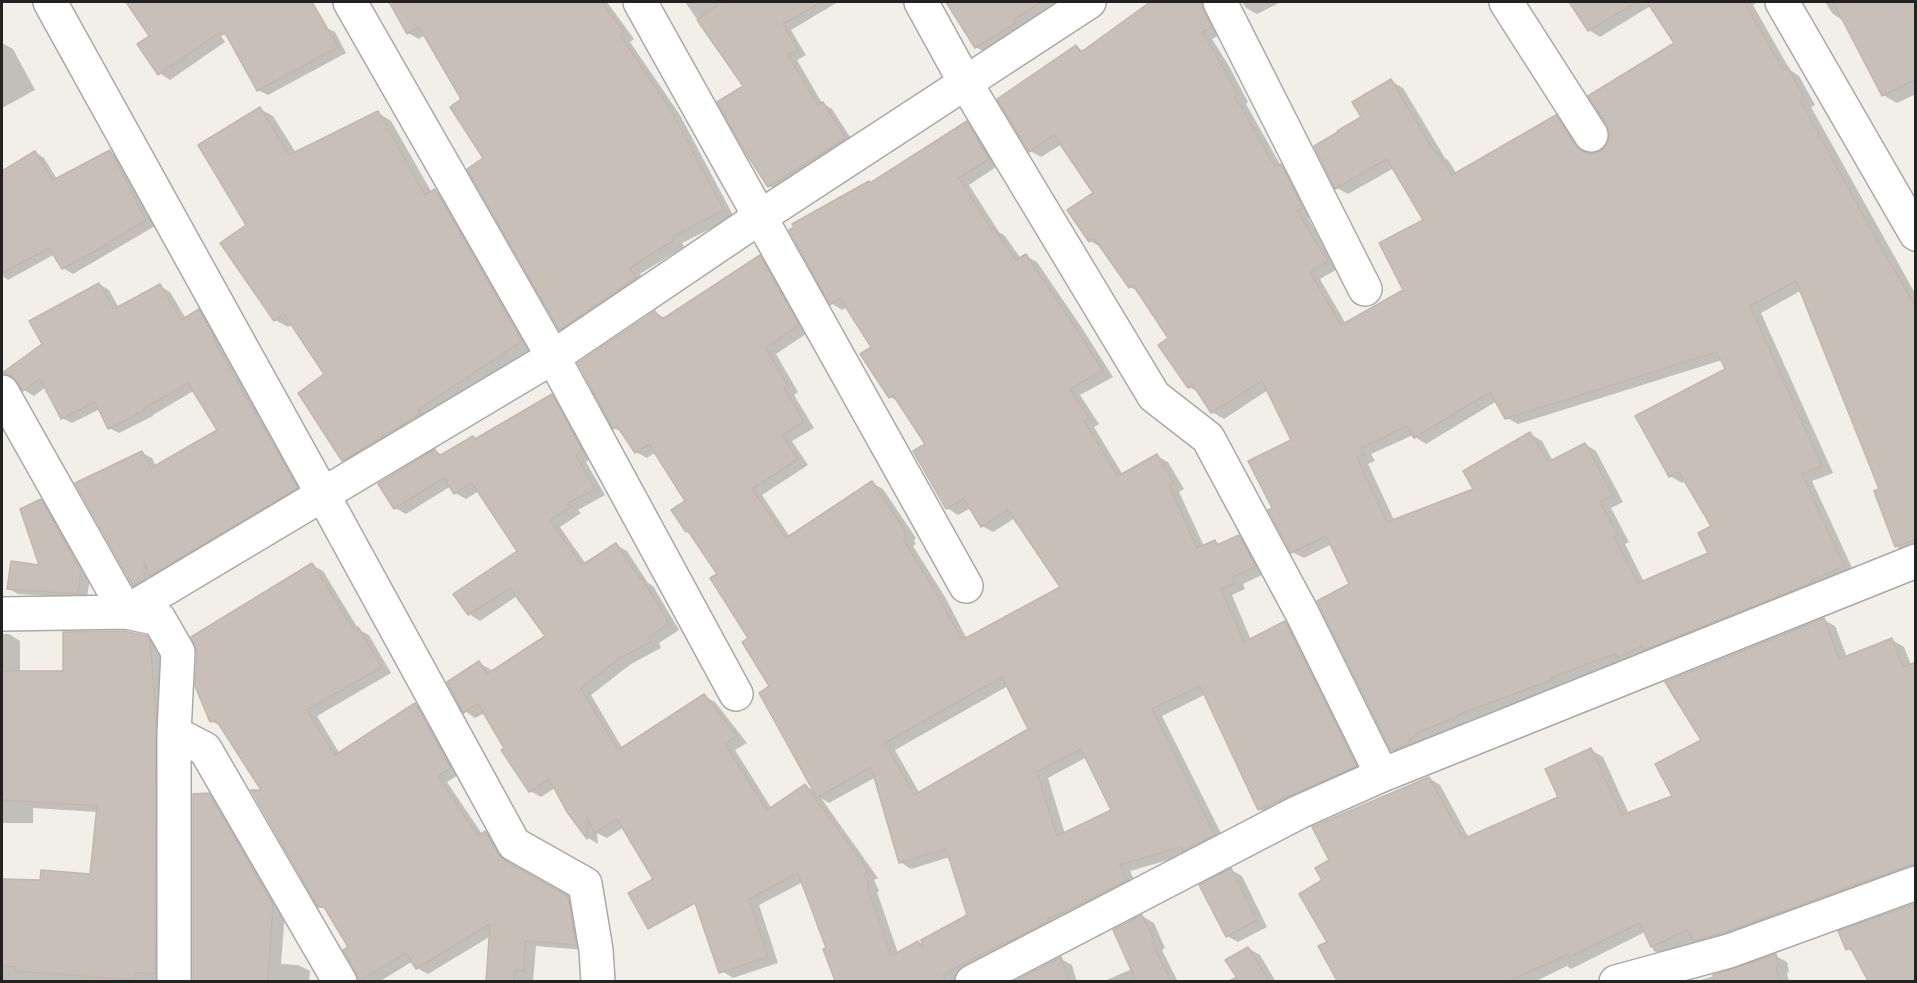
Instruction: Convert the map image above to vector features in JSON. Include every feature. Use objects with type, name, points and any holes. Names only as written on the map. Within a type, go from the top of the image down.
[{"type":"street","points":[[50,2],[514,844],[585,884],[596,950],[598,981]]},
{"type":"street","points":[[350,2],[553,357],[736,694]]},
{"type":"street","points":[[640,2],[966,586]]},
{"type":"street","points":[[921,2],[965,82],[1154,396],[1208,438],[1302,613],[1382,775]]},
{"type":"street","points":[[126,612],[553,357],[760,217],[1089,2]]},
{"type":"street","points":[[1220,2],[1365,289]]},
{"type":"street","points":[[1506,2],[1591,135]]},
{"type":"street","points":[[1782,2],[1916,234]]},
{"type":"street","points":[[2,392],[126,612]]},
{"type":"street","points":[[972,981],[1299,812],[1382,775],[1916,561]]},
{"type":"street","points":[[2,614],[126,612],[159,619],[178,652],[174,733],[174,981]]},
{"type":"street","points":[[174,733],[206,749],[339,981]]},
{"type":"street","points":[[1616,981],[1729,951],[1916,883]]},
{"type":"building","points":[[126,2],[312,2],[338,47],[257,91],[225,33],[221,35],[220,32],[158,75],[137,44],[149,36]]},
{"type":"building","points":[[389,2],[602,2],[624,32],[620,35],[669,107],[724,210],[672,237],[674,240],[630,268],[636,278],[559,330],[467,169],[483,158],[450,107],[461,99],[419,27],[407,34]]},
{"type":"building","points":[[722,2],[822,2],[783,24],[798,50],[788,55],[818,105],[823,102],[846,138],[768,187],[717,102],[743,86],[697,20]]},
{"type":"building","points":[[946,2],[1042,2],[1014,19],[1016,23],[975,48]]},
{"type":"building","points":[[1150,2],[1201,2],[1212,27],[1202,32],[1238,95],[1235,97],[1275,167],[1281,164],[1303,208],[1297,211],[1328,261],[1310,272],[1341,325],[1403,290],[1379,243],[1423,220],[1387,159],[1335,189],[1314,146],[1361,117],[1352,102],[1391,79],[1435,153],[1437,152],[1452,175],[1556,115],[1576,146],[1583,152],[1592,154],[1602,150],[1610,134],[1607,125],[1588,96],[1674,43],[1647,2],[1744,2],[1783,70],[1788,67],[1804,98],[1800,100],[1916,307],[1916,539],[1895,547],[1874,491],[1879,489],[1796,281],[1750,306],[1822,466],[1802,474],[1844,566],[1811,583],[1644,650],[1642,646],[1617,658],[1615,654],[1458,715],[1415,734],[1416,736],[1409,740],[1410,743],[1391,751],[1317,601],[1349,584],[1326,536],[1291,553],[1268,510],[1272,508],[1248,461],[1291,440],[1262,381],[1211,413],[1193,385],[1188,388],[1158,345],[1168,338],[1133,285],[1129,288],[1094,238],[1089,242],[1067,210],[1093,193],[1054,135],[1029,152],[997,99],[1076,45],[1081,52]],"holes":[[[1717,352],[1725,369],[1635,416],[1669,477],[1679,472],[1711,526],[1698,533],[1708,553],[1638,583],[1614,537],[1618,535],[1600,502],[1613,495],[1585,443],[1548,462],[1530,432],[1463,471],[1473,489],[1387,522],[1357,458],[1364,454],[1361,448],[1407,426],[1414,438],[1490,392],[1505,419]]]},
{"type":"building","points":[[1569,2],[1637,2],[1588,31]]},
{"type":"building","points":[[1833,2],[1916,2],[1916,79],[1882,96]]},
{"type":"building","points":[[260,107],[289,155],[378,111],[425,195],[435,189],[522,341],[418,410],[420,414],[342,461],[298,393],[324,374],[284,314],[274,321],[220,243],[246,225],[198,145]]},
{"type":"building","points":[[967,121],[989,159],[959,178],[991,229],[994,228],[1016,260],[1026,254],[1103,370],[1070,389],[1089,418],[1084,421],[1118,476],[1157,454],[1174,483],[1169,485],[1197,548],[1215,540],[1217,545],[1239,535],[1256,566],[1233,577],[1235,583],[1221,589],[1244,642],[1285,621],[1357,766],[1258,810],[1200,686],[1152,709],[1215,835],[1183,851],[1181,847],[1120,865],[1127,880],[1047,919],[1048,921],[943,975],[947,981],[835,981],[823,949],[826,948],[798,873],[749,899],[768,957],[719,973],[695,903],[648,929],[628,893],[653,879],[617,819],[595,833],[587,817],[587,839],[567,812],[549,779],[529,792],[501,750],[504,748],[478,704],[463,713],[447,682],[479,661],[487,674],[545,636],[510,588],[468,615],[453,594],[517,551],[472,483],[454,494],[444,478],[394,509],[378,484],[435,449],[439,456],[473,436],[475,439],[552,394],[582,450],[576,455],[595,489],[568,503],[571,507],[550,520],[582,565],[616,543],[640,579],[642,578],[669,623],[649,637],[651,642],[620,658],[581,688],[618,750],[704,694],[737,736],[725,744],[767,810],[805,784],[869,872],[864,874],[869,885],[867,886],[891,956],[918,941],[923,948],[921,940],[967,915],[946,849],[899,863],[871,767],[817,798],[759,693],[769,686],[742,642],[748,638],[710,578],[717,574],[671,510],[685,501],[649,444],[635,453],[617,426],[613,429],[578,363],[655,311],[661,320],[760,255],[799,325],[766,348],[788,386],[784,388],[804,422],[782,435],[798,459],[752,489],[786,538],[872,481],[906,532],[904,533],[906,537],[903,539],[962,640],[1060,587],[1008,510],[981,527],[964,499],[946,509],[913,451],[925,444],[893,395],[889,398],[860,354],[871,347],[840,298],[830,305],[789,230],[794,227],[792,224],[869,181],[870,183]],"holes":[[[1002,677],[1028,729],[914,795],[885,743]],[[1081,749],[1111,810],[1057,836],[1037,772]]]},
{"type":"building","points":[[110,150],[146,220],[62,269],[49,248],[2,273],[2,171],[35,151],[53,180]]},
{"type":"building","points":[[99,283],[114,309],[160,284],[181,320],[199,309],[216,340],[214,341],[298,488],[150,576],[144,561],[145,579],[133,586],[75,483],[142,451],[151,468],[217,430],[188,383],[144,411],[108,429],[95,402],[61,419],[40,379],[23,391],[12,376],[2,373],[42,344],[29,321]]},
{"type":"building","points":[[41,499],[81,571],[78,594],[7,589],[11,561],[39,565],[20,509]]},
{"type":"building","points":[[312,563],[354,630],[358,627],[382,667],[307,710],[335,755],[415,703],[451,768],[438,776],[478,836],[485,831],[504,860],[568,896],[576,945],[525,941],[524,971],[515,970],[514,981],[486,981],[490,924],[416,969],[406,953],[359,981],[343,950],[348,947],[324,907],[318,907],[251,790],[261,790],[216,720],[210,722],[195,686],[197,653],[191,637]]},
{"type":"building","points":[[1824,618],[1839,659],[1892,638],[1903,667],[1916,662],[1916,865],[1910,865],[1723,933],[1694,941],[1687,930],[1651,947],[1640,923],[1569,957],[1568,954],[1509,981],[1337,981],[1318,946],[1327,942],[1299,894],[1322,880],[1315,868],[1329,860],[1312,827],[1429,777],[1463,839],[1558,797],[1545,769],[1591,748],[1622,815],[1672,796],[1655,764],[1701,740],[1665,682]]},
{"type":"building","points":[[124,631],[147,636],[150,641],[156,712],[155,974],[135,973],[134,980],[14,971],[15,967],[2,966],[2,879],[40,880],[41,870],[90,874],[97,806],[2,800],[2,671],[63,671],[63,632]]},
{"type":"building","points":[[209,793],[273,905],[268,981],[193,981],[193,794]]},
{"type":"building","points":[[1231,868],[1257,920],[1226,937],[1199,885]]},
{"type":"building","points":[[1916,903],[1916,981],[1868,981],[1850,947],[1846,950],[1838,931]]},
{"type":"building","points":[[1142,915],[1155,942],[1152,943],[1171,981],[1136,981],[1113,930]]},
{"type":"building","points":[[1248,947],[1269,981],[1239,981],[1225,960]]},
{"type":"building","points":[[1776,954],[1779,981],[1716,981],[1713,975]]},
{"type":"building","points":[[1061,957],[1069,981],[1017,981],[1017,980]]}]
